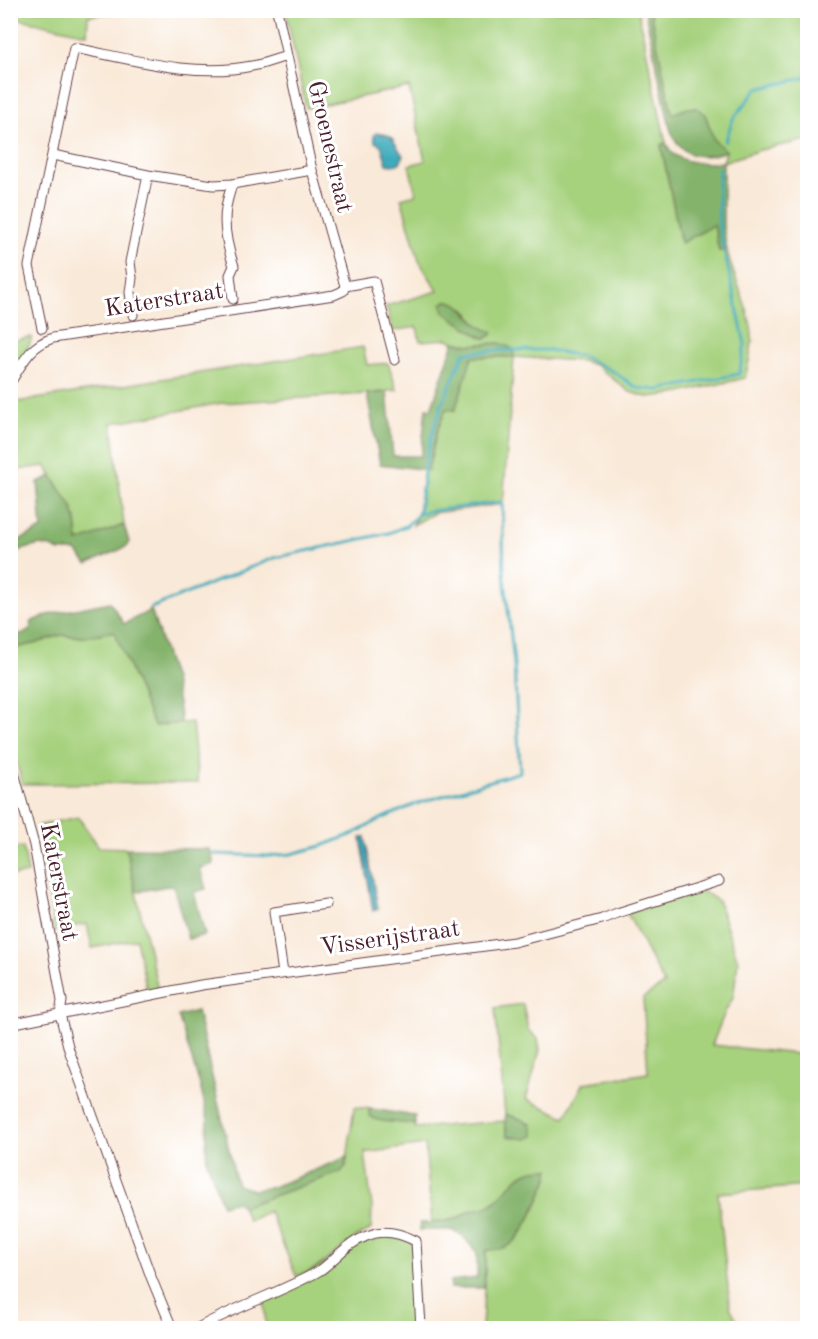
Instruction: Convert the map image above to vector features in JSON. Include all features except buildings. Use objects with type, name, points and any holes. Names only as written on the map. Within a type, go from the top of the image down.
[{"type":"street","name":"Groenestraat","points":[[277,10],[312,170],[344,289]]},
{"type":"street","points":[[42,328],[29,266],[74,48],[164,66],[202,70],[252,66],[287,56]]},
{"type":"street","points":[[53,155],[148,175],[213,185],[232,184],[312,170]]},
{"type":"street","points":[[133,315],[130,262],[148,175]]},
{"type":"street","points":[[232,184],[225,221],[234,266],[230,275],[233,299]]},
{"type":"street","name":"Katerstraat","points":[[10,383],[30,352],[44,341],[53,338],[334,295],[344,289],[375,281],[395,360]]},
{"type":"street","name":"Katerstraat","points":[[10,758],[34,845],[62,1001],[60,1014]]},
{"type":"street","name":"Visserijstraat","points":[[10,1024],[201,985],[514,942],[602,919],[719,881]]},
{"type":"street","points":[[283,973],[274,912],[326,904]]},
{"type":"street","points":[[60,1014],[69,1050],[100,1138],[172,1329]]},
{"type":"street","points":[[198,1329],[240,1306],[302,1280],[322,1269],[343,1250],[380,1232],[407,1236],[416,1241],[421,1329]]},
{"type":"green space","points":[[11,10],[130,11],[88,16],[87,34],[11,17]]},
{"type":"green space","points":[[294,10],[638,11],[666,143],[661,145],[681,243],[714,225],[719,251],[727,250],[746,307],[751,330],[751,351],[745,378],[675,394],[647,397],[630,392],[595,365],[582,361],[514,357],[513,349],[499,343],[470,345],[448,339],[420,341],[417,327],[393,331],[386,306],[438,291],[419,261],[401,198],[416,194],[409,165],[425,161],[409,87],[306,108],[286,13]],"holes":[[[446,301],[452,302],[470,314],[485,338],[444,312]]]},
{"type":"green space","points":[[645,11],[650,11],[672,114],[688,108],[697,108],[705,114],[714,140],[726,151],[699,156],[685,151],[674,138]]},
{"type":"green space","points":[[650,11],[807,11],[807,140],[760,150],[723,162],[726,151],[714,140],[705,114],[697,108],[688,108],[672,114]]},
{"type":"green space","points":[[666,143],[671,152],[682,159],[703,163],[723,162],[723,226],[727,250],[719,251],[714,225],[681,243],[661,145]]},
{"type":"green space","points":[[446,301],[456,304],[480,326],[493,332],[491,336],[485,338],[478,335],[444,312],[442,304]]},
{"type":"green space","points":[[32,337],[28,348],[11,376],[11,341]]},
{"type":"green space","points":[[454,342],[470,345],[499,343],[513,349],[514,357],[472,357],[455,410],[446,409],[437,431],[428,470],[380,464],[367,394],[387,392],[393,456],[421,456],[426,408],[431,409]]},
{"type":"green space","points":[[363,347],[367,365],[388,363],[397,390],[222,403],[112,423],[124,525],[78,543],[76,520],[72,507],[45,466],[11,471],[11,403]]},
{"type":"green space","points":[[472,357],[514,357],[503,504],[434,513],[413,525],[418,512],[424,470],[428,470],[437,431],[446,409],[455,410]]},
{"type":"green space","points":[[52,476],[72,507],[78,542],[124,525],[129,542],[126,547],[87,564],[76,551],[59,551],[39,545],[11,553],[11,542],[42,529],[38,482]]},
{"type":"green space","points":[[110,602],[124,624],[151,610],[174,680],[181,723],[154,726],[114,631],[84,637],[61,635],[11,649],[11,635],[23,634],[30,630],[32,621],[51,614]]},
{"type":"green space","points":[[114,631],[154,726],[192,722],[198,783],[22,784],[11,740],[10,649],[61,635],[84,637]]},
{"type":"green space","points":[[78,817],[99,847],[126,848],[158,990],[147,991],[136,939],[92,948],[87,924],[62,928],[54,932],[37,826]]},
{"type":"green space","points":[[23,847],[28,873],[11,876],[11,848]]},
{"type":"green space","points":[[126,848],[210,849],[214,864],[200,868],[206,889],[194,892],[205,935],[188,939],[173,885],[136,892]]},
{"type":"green space","points":[[703,891],[718,901],[738,961],[733,998],[712,1045],[807,1055],[807,1186],[718,1193],[730,1307],[741,1328],[482,1328],[486,1250],[510,1245],[521,1235],[549,1176],[538,1170],[529,1173],[517,1180],[488,1206],[454,1219],[432,1223],[425,1145],[365,1153],[372,1207],[371,1229],[304,1274],[296,1276],[269,1211],[248,1221],[242,1207],[341,1172],[346,1167],[354,1107],[372,1109],[369,1111],[413,1124],[415,1122],[415,1128],[504,1121],[507,1136],[523,1120],[505,1114],[495,1008],[523,1004],[528,1030],[538,1039],[540,1050],[526,1099],[565,1117],[584,1083],[648,1073],[643,998],[664,984],[627,913]]},
{"type":"green space","points":[[197,1011],[237,1185],[253,1190],[273,1187],[347,1157],[345,1167],[341,1172],[242,1207],[236,1201],[222,1205],[207,1161],[208,1120],[200,1085],[178,1016]]},
{"type":"green space","points":[[372,1109],[415,1116],[414,1124],[375,1119],[370,1116],[369,1111]]},
{"type":"green space","points":[[505,1114],[531,1124],[534,1136],[526,1139],[507,1136]]},
{"type":"green space","points":[[550,1169],[527,1223],[514,1241],[506,1247],[486,1250],[484,1288],[451,1288],[450,1281],[477,1278],[477,1253],[463,1236],[452,1230],[420,1230],[420,1223],[454,1219],[470,1211],[487,1207],[522,1175],[533,1170]]},
{"type":"green space","points":[[381,1236],[412,1241],[417,1328],[266,1328],[264,1300],[347,1251],[372,1238]]},
{"type":"water","points":[[376,133],[392,138],[403,156],[399,163],[387,164],[381,145],[375,142]]},
{"type":"water","points":[[365,837],[378,909],[373,911],[361,838]]},
{"type":"waterway","points":[[725,142],[733,119],[757,89],[808,77]]},
{"type":"waterway","points":[[151,608],[274,558],[389,533],[406,526],[419,514],[425,464],[432,434],[464,353],[549,350],[582,356],[614,372],[637,388],[658,390],[739,374],[745,344],[719,228],[719,169]]},
{"type":"waterway","points":[[214,854],[269,856],[291,854],[322,846],[416,804],[520,772],[514,664],[504,573],[502,502],[419,514]]}]
